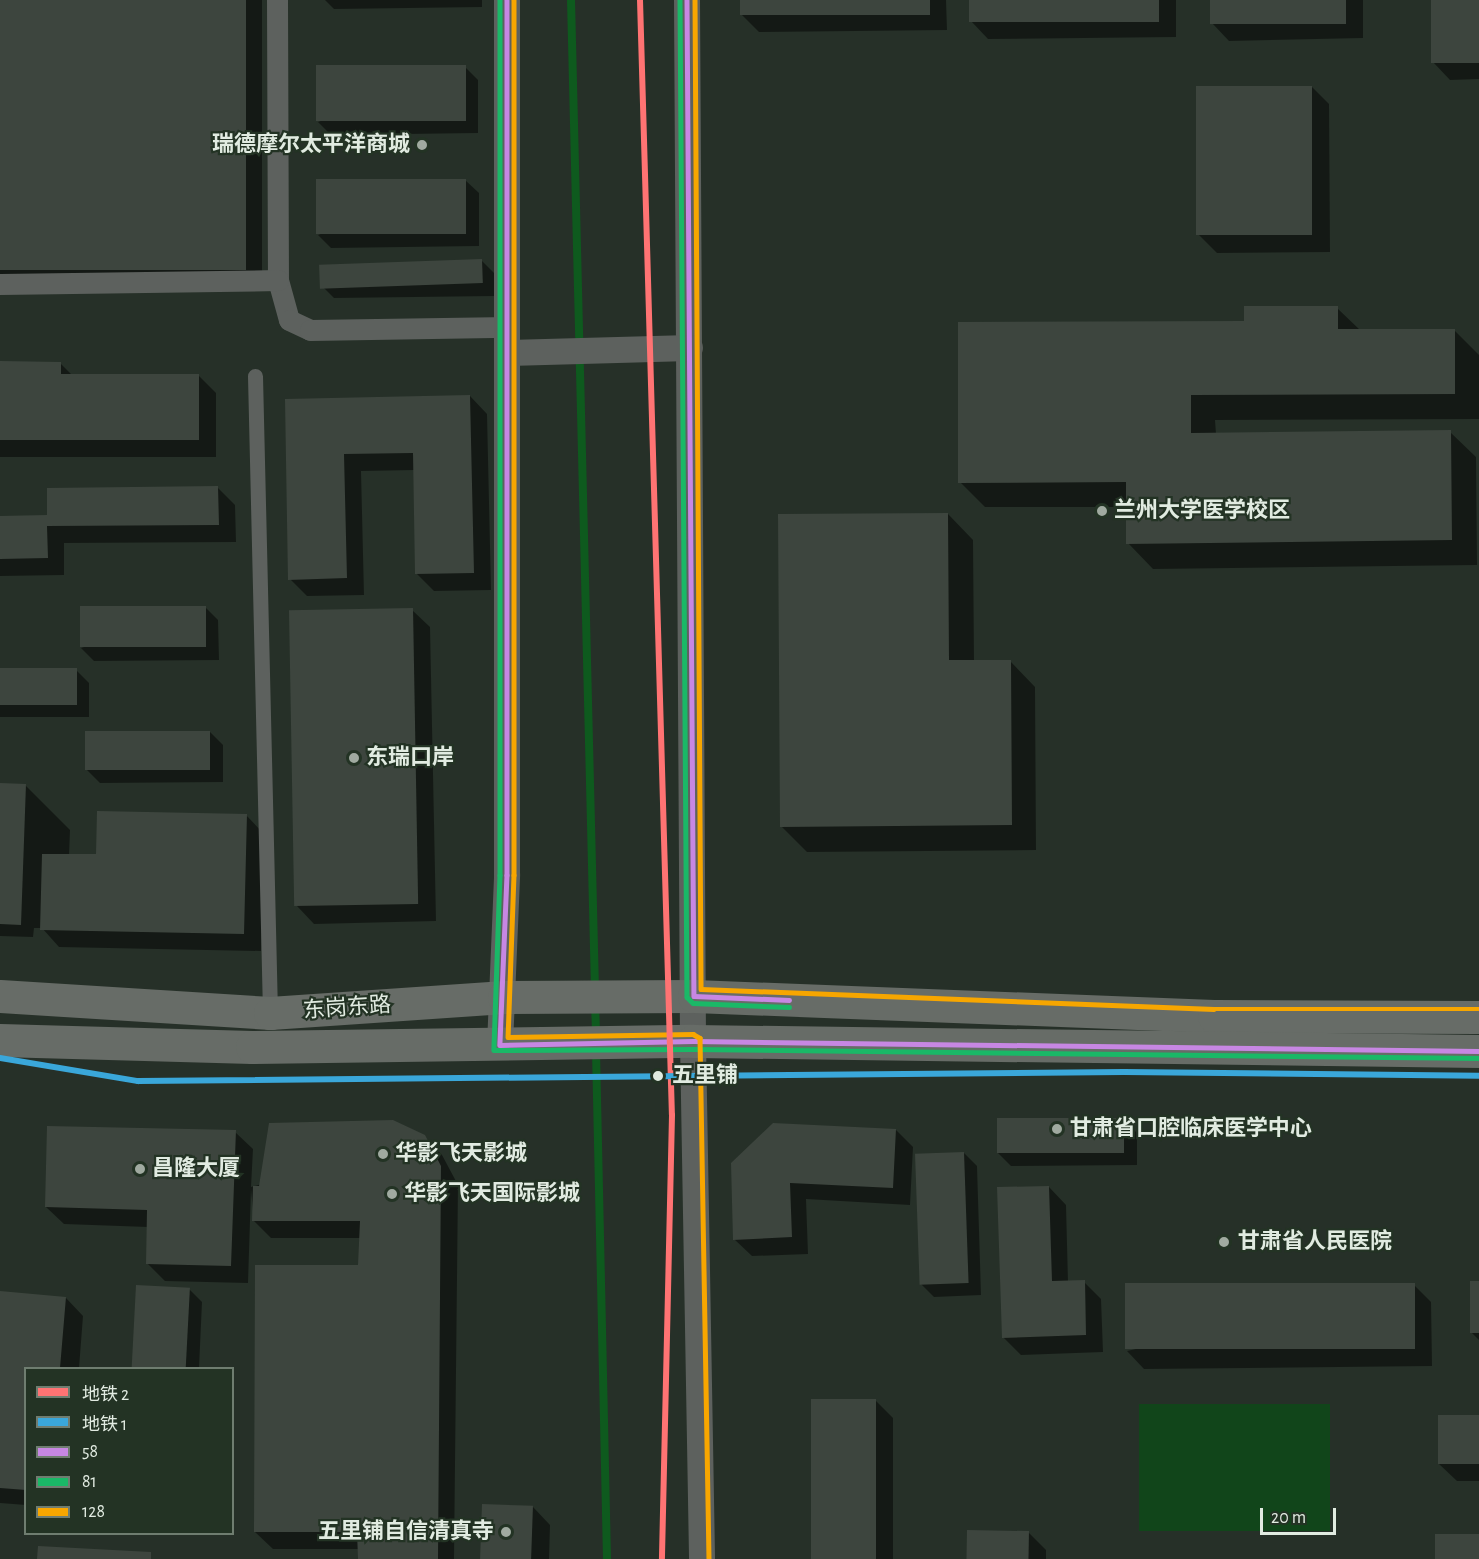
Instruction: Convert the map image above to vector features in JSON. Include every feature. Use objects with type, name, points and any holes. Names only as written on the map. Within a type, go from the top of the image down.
[{"type":"main road","name":"东岗东路","points":[[0,996],[270,1012],[504,997],[694,996],[1214,1016],[1479,1017]]},
{"type":"main road","name":"东岗东路","points":[[0,1040],[252,1047],[693,1041],[1479,1051]]},
{"type":"street","points":[[277,0],[278,280],[289,320],[310,330],[509,327]]},
{"type":"street","points":[[500,1045],[504,997],[509,353],[507,0]]},
{"type":"street","points":[[687,0],[693,1041],[702,1559]]},
{"type":"street","points":[[0,284],[278,280]]},
{"type":"street","points":[[509,353],[690,348]]},
{"type":"street","points":[[255,376],[270,1012]]},
{"type":"green space","points":[[1139,1404],[1330,1404],[1330,1531],[1139,1531]]},
{"type":"building","points":[[0,0],[246,0],[246,270],[0,270]]},
{"type":"building","points":[[740,0],[930,0],[930,15],[740,15]]},
{"type":"building","points":[[969,0],[1159,0],[1159,22],[969,22]]},
{"type":"building","points":[[1210,0],[1346,0],[1346,24],[1210,24]]},
{"type":"building","points":[[1431,0],[1479,0],[1479,63],[1431,63]]},
{"type":"building","points":[[316,65],[466,65],[466,121],[316,121]]},
{"type":"building","points":[[1196,86],[1312,86],[1312,235],[1196,235]]},
{"type":"building","points":[[316,179],[466,179],[466,234],[316,234]]},
{"type":"building","points":[[482,259],[483,283],[320,289],[319,265]]},
{"type":"building","points":[[1244,306],[1338,306],[1338,329],[1455,329],[1455,394],[1191,395],[1191,433],[1451,430],[1452,540],[1126,544],[1126,482],[958,483],[958,322],[1244,321]]},
{"type":"building","points":[[0,361],[61,362],[61,374],[199,374],[199,440],[0,440]]},
{"type":"building","points":[[470,395],[474,573],[415,574],[413,453],[344,454],[347,578],[288,580],[285,399]]},
{"type":"building","points":[[218,486],[219,525],[47,526],[48,558],[0,559],[0,516],[47,515],[47,488]]},
{"type":"building","points":[[948,513],[949,660],[1011,660],[1012,825],[780,827],[778,514]]},
{"type":"building","points":[[80,606],[206,606],[206,647],[80,647]]},
{"type":"building","name":"东瑞口岸","points":[[413,608],[418,904],[294,906],[289,610]]},
{"type":"building","points":[[0,668],[77,668],[77,705],[0,705]]},
{"type":"building","points":[[85,731],[210,731],[210,770],[85,770]]},
{"type":"building","points":[[0,783],[26,784],[21,925],[0,924]]},
{"type":"building","points":[[97,811],[247,814],[244,934],[40,930],[42,854],[96,854]]},
{"type":"building","points":[[997,1118],[1124,1118],[1124,1153],[997,1153]]},
{"type":"building","points":[[393,1120],[425,1135],[441,1166],[438,1559],[358,1559],[357,1532],[254,1532],[255,1265],[358,1265],[360,1221],[252,1221],[253,1186],[259,1186],[269,1123]]},
{"type":"building","points":[[773,1123],[896,1129],[893,1188],[790,1183],[792,1237],[733,1240],[731,1163]]},
{"type":"building","name":"昌隆大厦","points":[[47,1126],[236,1130],[231,1266],[146,1264],[147,1210],[45,1207]]},
{"type":"building","points":[[964,1152],[969,1283],[920,1285],[915,1154]]},
{"type":"building","points":[[1049,1186],[1052,1281],[1085,1280],[1086,1335],[1002,1338],[997,1187]]},
{"type":"building","points":[[1470,1281],[1479,1281],[1479,1333],[1470,1333]]},
{"type":"building","points":[[1125,1283],[1415,1283],[1415,1349],[1125,1349]]},
{"type":"building","points":[[136,1285],[190,1288],[186,1367],[132,1367]]},
{"type":"building","points":[[0,1291],[66,1297],[60,1367],[24,1367],[24,1490],[0,1488]]},
{"type":"building","points":[[811,1399],[876,1399],[876,1559],[811,1559]]},
{"type":"building","points":[[1438,1415],[1479,1415],[1479,1464],[1438,1464]]},
{"type":"building","name":"五里铺自信清真寺","points":[[482,1504],[533,1506],[531,1559],[480,1559]]},
{"type":"building","points":[[967,1530],[1029,1531],[1029,1559],[966,1559]]},
{"type":"building","points":[[1435,1534],[1479,1534],[1479,1559],[1435,1559]]},
{"type":"building","points":[[38,1546],[151,1552],[151,1559],[37,1559]]},
{"type":"waterway","points":[[571,0],[595,988]]},
{"type":"waterway","points":[[595,1003],[596,1036]]},
{"type":"waterway","points":[[596,1051],[607,1559]]},
{"type":"metro line","name":"2","points":[[640,0],[672,1115],[662,1559]]},
{"type":"metro line","name":"1","points":[[0,1058],[138,1081],[1124,1072],[1479,1076]]},
{"type":"transit line","name":"81","points":[[500,0],[500,875],[494,1050],[693,1049],[1479,1058]]},
{"type":"transit line","name":"58","points":[[507,0],[507,875],[500,1045],[693,1041],[1479,1051]]},
{"type":"transit line","name":"128","points":[[514,0],[514,875],[508,1037],[693,1034],[700,1038],[709,1559]]},
{"type":"transit line","name":"81","points":[[680,0],[687,997],[693,1003],[789,1007]]},
{"type":"transit line","name":"58","points":[[687,0],[694,996],[789,1000]]},
{"type":"transit line","name":"128","points":[[695,0],[701,989],[1214,1009],[1479,1009]]},
{"type":"place","name":"瑞德摩尔太平洋商城","points":[[422,145]]},
{"type":"place","name":"兰州大学医学校区","points":[[1102,511]]},
{"type":"place","name":"东瑞口岸","points":[[354,758]]},
{"type":"place","name":"五里铺","points":[[658,1076]]},
{"type":"place","name":"甘肃省口腔临床医学中心","points":[[1057,1129]]},
{"type":"place","name":"华影飞天影城","points":[[383,1154]]},
{"type":"place","name":"昌隆大厦","points":[[140,1169]]},
{"type":"place","name":"华影飞天国际影城","points":[[392,1194]]},
{"type":"place","name":"甘肃省人民医院","points":[[1224,1242]]},
{"type":"place","name":"五里铺自信清真寺","points":[[506,1532]]}]
